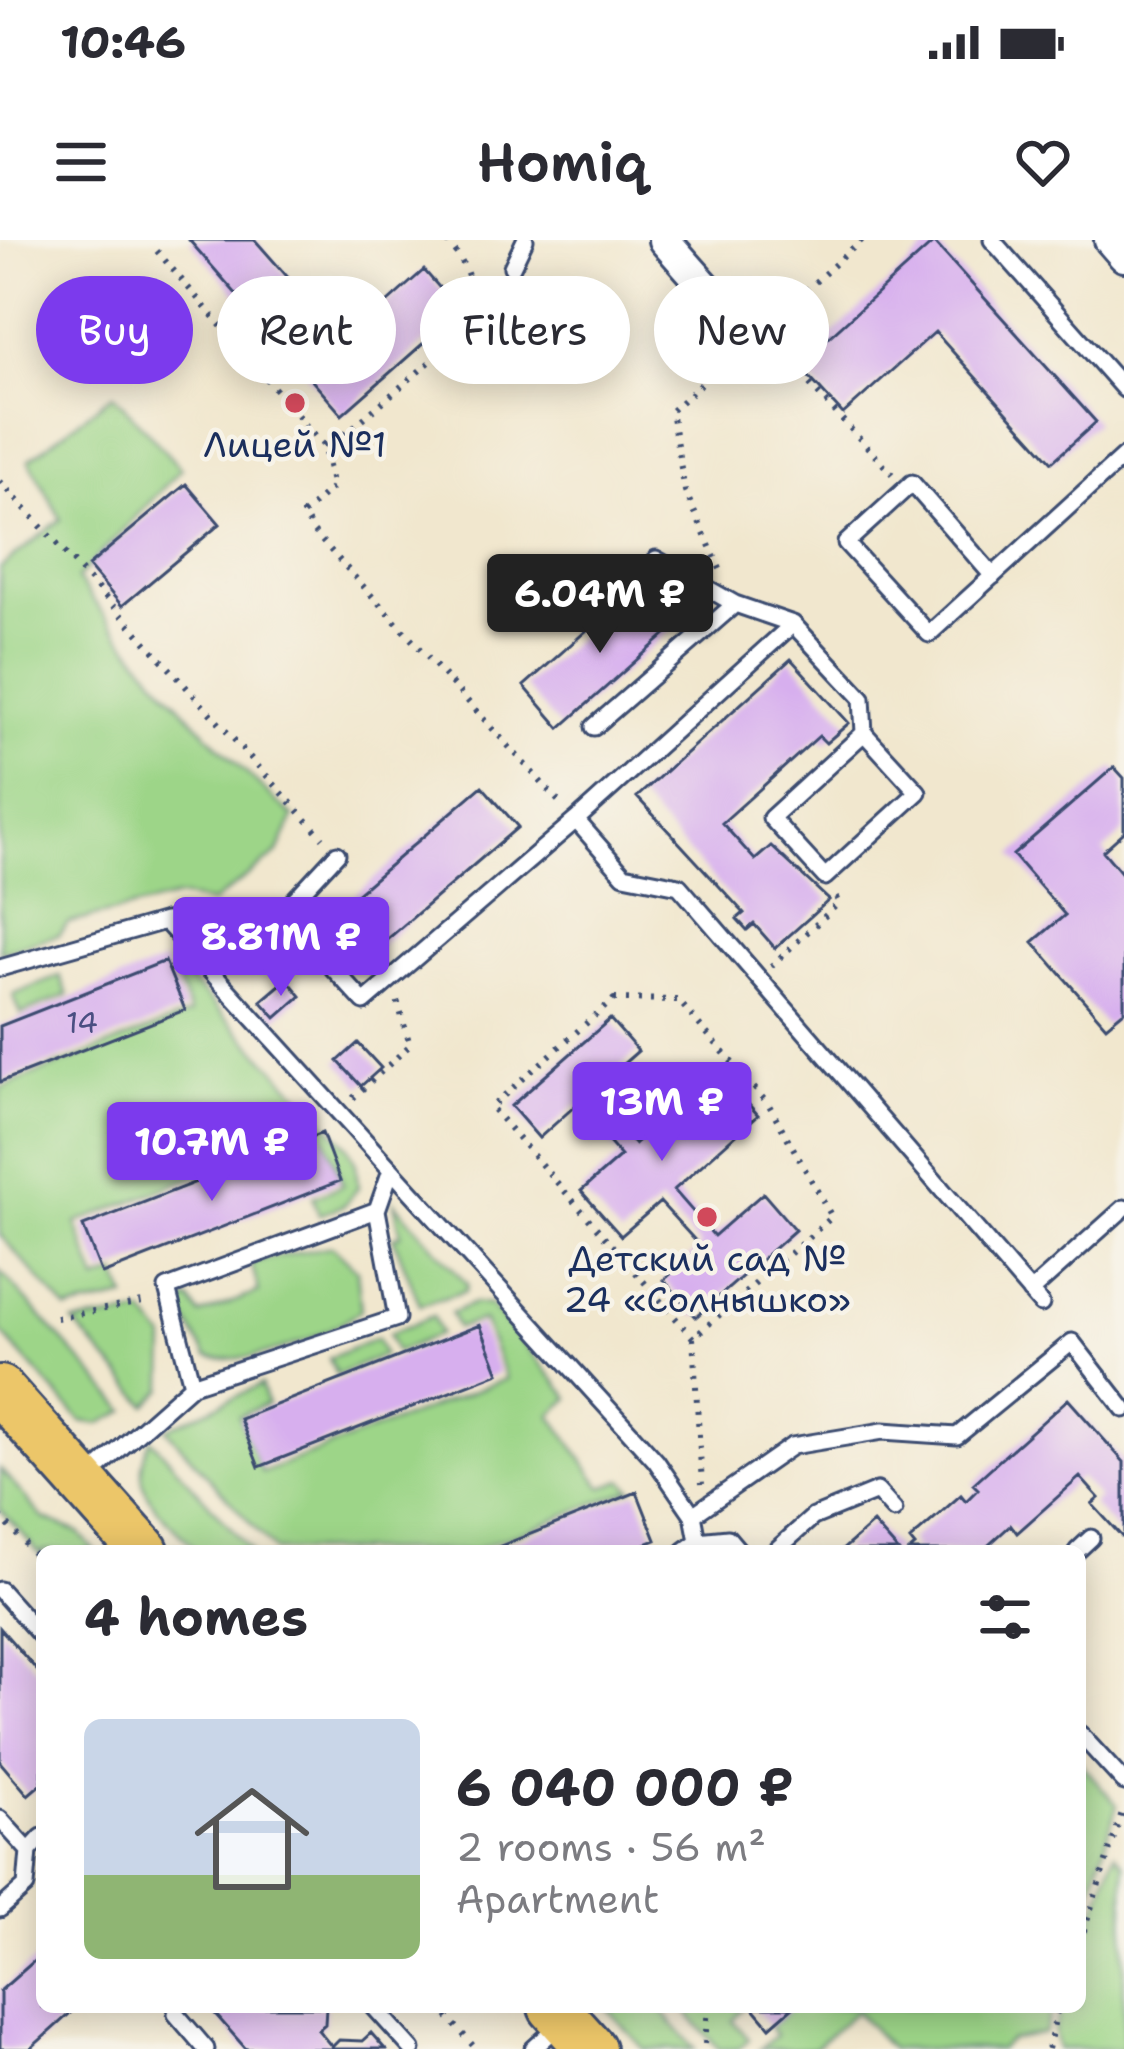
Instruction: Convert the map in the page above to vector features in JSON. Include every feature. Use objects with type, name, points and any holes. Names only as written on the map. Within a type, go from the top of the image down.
[{"type":"main road","points":[[0,1390],[139,1545]]},
{"type":"street","points":[[664,240],[696,276]]},
{"type":"street","points":[[1110,240],[1124,256]]},
{"type":"lane","points":[[512,267],[525,240]]},
{"type":"lane","points":[[992,240],[1124,389]]},
{"type":"lane","points":[[993,576],[912,483],[846,543],[929,634],[993,576],[1124,456]]},
{"type":"lane","points":[[656,559],[735,604],[793,624],[866,693],[864,733],[771,818],[825,877],[918,792],[864,733]]},
{"type":"lane","points":[[594,728],[735,604]]},
{"type":"lane","points":[[282,913],[364,1002],[793,624]]},
{"type":"lane","points":[[575,820],[624,875],[679,886],[1035,1298],[1124,1208]]},
{"type":"lane","points":[[0,968],[164,921],[282,913],[337,854]]},
{"type":"lane","points":[[164,921],[698,1511]]},
{"type":"lane","points":[[82,1482],[192,1385],[397,1318],[377,1210],[391,1170]]},
{"type":"lane","points":[[192,1385],[166,1288],[377,1210]]},
{"type":"lane","points":[[691,1545],[698,1511],[791,1446],[883,1431],[957,1436],[1072,1342],[1124,1409]]},
{"type":"lane","points":[[782,1545],[813,1517],[877,1491],[894,1510]]},
{"type":"lane","points":[[696,1545],[728,1538],[734,1545]]},
{"type":"lane","points":[[1083,1545],[1091,1538]]},
{"type":"lane","points":[[0,1590],[36,1629]]},
{"type":"lane","points":[[1086,1740],[1124,1782]]},
{"type":"lane","points":[[0,1819],[29,1851]]},
{"type":"lane","points":[[0,1909],[26,1886],[29,1851],[36,1843]]},
{"type":"lane","points":[[379,2013],[412,2049]]},
{"type":"lane","points":[[176,2014],[206,2049]]},
{"type":"path","points":[[323,445],[345,434],[464,333],[474,312],[472,281],[446,240]]},
{"type":"path","points":[[822,276],[862,240]]},
{"type":"path","points":[[157,251],[323,445],[332,487],[303,514],[313,532],[575,820]]},
{"type":"path","points":[[701,384],[671,411],[685,491],[735,604]]},
{"type":"path","points":[[809,384],[905,489]]},
{"type":"path","points":[[0,481],[337,854]]},
{"type":"path","points":[[758,977],[839,902],[825,877]]},
{"type":"path","points":[[338,1112],[410,1045],[391,979]]},
{"type":"path","points":[[693,1338],[832,1216],[769,1105],[678,1000],[614,999],[491,1107],[693,1338],[698,1511]]},
{"type":"path","points":[[56,1318],[169,1297]]},
{"type":"path","points":[[0,1516],[36,1556]]},
{"type":"path","points":[[1086,1924],[1124,1805]]},
{"type":"path","points":[[444,2013],[476,2049]]},
{"type":"path","points":[[705,2044],[708,2013]]},
{"type":"path","points":[[1048,2049],[1057,2013]]},
{"type":"green space","points":[[113,394],[181,469],[77,579],[179,704],[294,817],[277,854],[212,903],[178,897],[68,923],[58,935],[0,952],[0,568],[61,519],[29,460]]},
{"type":"green space","points":[[170,959],[347,1145],[356,1164],[358,1188],[344,1205],[319,1215],[313,1197],[343,1185],[320,1127],[76,1223],[97,1281],[117,1274],[126,1298],[67,1310],[0,1235],[0,1088],[190,1014]]},
{"type":"green space","points":[[60,976],[68,995],[21,1014],[13,995]]},
{"type":"green space","points":[[394,1202],[467,1284],[466,1291],[420,1305],[393,1237],[401,1235]]},
{"type":"green space","points":[[332,1246],[357,1270],[361,1310],[327,1330],[265,1354],[207,1357],[182,1311],[185,1301],[190,1300],[200,1315],[259,1292],[251,1262]]},
{"type":"green space","points":[[0,1271],[126,1411],[99,1424],[81,1421],[0,1331]]},
{"type":"green space","points":[[474,1303],[490,1305],[570,1398],[551,1415],[602,1487],[623,1480],[632,1489],[487,1545],[270,1545],[166,1429],[261,1385],[267,1404],[239,1416],[262,1473],[506,1379],[483,1320],[457,1328],[451,1313]]},
{"type":"green space","points":[[144,1314],[165,1339],[164,1389],[147,1405],[74,1323]]},
{"type":"green space","points":[[433,1316],[440,1334],[396,1352],[389,1334]]},
{"type":"green space","points":[[377,1338],[384,1355],[336,1375],[329,1358]]},
{"type":"green space","points":[[151,1439],[246,1545],[191,1545],[151,1501],[142,1473]]},
{"type":"green space","points":[[0,1469],[43,1518],[78,1532],[90,1545],[36,1545],[36,1549],[0,1509]]},
{"type":"green space","points":[[1086,1769],[1117,1805],[1086,1908]]},
{"type":"green space","points":[[1115,1853],[1124,1863],[1124,2049],[1058,2049],[1054,2031],[1060,2013],[1086,2013],[1086,1938]]},
{"type":"green space","points":[[611,2013],[663,2013],[695,2049],[644,2049]]},
{"type":"green space","points":[[687,2013],[739,2013],[733,2021],[749,2039],[738,2049],[719,2049]]},
{"type":"green space","points":[[786,2013],[854,2013],[813,2049],[760,2049],[776,2035],[770,2027]]},
{"type":"green space","points":[[858,2013],[1051,2013],[1044,2033],[1010,2040],[1000,2049],[891,2049]]},
{"type":"building","points":[[189,240],[255,240],[287,276],[220,276]]},
{"type":"building","points":[[934,242],[1096,422],[1052,462],[935,332],[843,414],[815,384],[829,384],[829,337]]},
{"type":"building","points":[[424,270],[429,276],[420,276],[420,346],[396,367],[396,295]]},
{"type":"building","points":[[315,384],[377,384],[342,415]]},
{"type":"building","points":[[186,484],[220,524],[122,606],[88,566]]},
{"type":"building","points":[[639,584],[676,625],[560,728],[524,686]]},
{"type":"building","points":[[791,659],[849,723],[826,743],[819,736],[722,823],[755,860],[771,846],[829,900],[775,948],[754,924],[747,930],[737,919],[744,913],[637,797]]},
{"type":"building","points":[[1114,767],[1124,778],[1124,832],[1103,851],[1124,876],[1124,1011],[1106,1026],[1033,942],[1065,915],[1013,855]]},
{"type":"building","points":[[482,786],[518,827],[368,956],[332,915]]},
{"type":"building","points":[[165,961],[185,1010],[0,1082],[0,1026]]},
{"type":"building","points":[[287,979],[301,996],[276,1018],[261,1001]]},
{"type":"building","points":[[610,1019],[638,1051],[589,1094],[634,1144],[718,1070],[758,1115],[674,1190],[714,1236],[763,1193],[795,1230],[696,1317],[664,1280],[701,1247],[660,1202],[621,1236],[581,1191],[621,1156],[576,1105],[539,1138],[511,1106]]},
{"type":"building","points":[[358,1043],[381,1068],[361,1086],[338,1061]]},
{"type":"building","points":[[322,1133],[340,1181],[102,1274],[83,1226]]},
{"type":"building","points":[[480,1325],[499,1373],[259,1467],[240,1419]]},
{"type":"building","points":[[1068,1399],[1124,1462],[1124,1539],[1092,1504],[1099,1498],[1080,1477],[1017,1533],[1011,1525],[989,1545],[914,1545],[910,1540],[961,1495],[966,1501],[978,1489],[973,1484]]},
{"type":"building","points":[[637,1492],[656,1540],[643,1545],[503,1545]]},
{"type":"building","points":[[873,1523],[893,1545],[848,1545]]},
{"type":"building","points":[[0,1628],[36,1669],[36,1788],[28,1795],[0,1762]]},
{"type":"building","points":[[36,1959],[36,2013],[70,2013],[30,2049],[0,2049],[0,1991]]},
{"type":"building","points":[[214,2013],[326,2013],[325,2024],[318,2030],[332,2047],[339,2040],[362,2041],[371,2033],[385,2049],[246,2049]]},
{"type":"building","points":[[758,2013],[786,2013],[770,2027]]},
{"type":"place","name":"Лицей №1","points":[[295,403]]},
{"type":"place","name":"Детский сад № 24 «Солнышко»","points":[[707,1217]]}]
